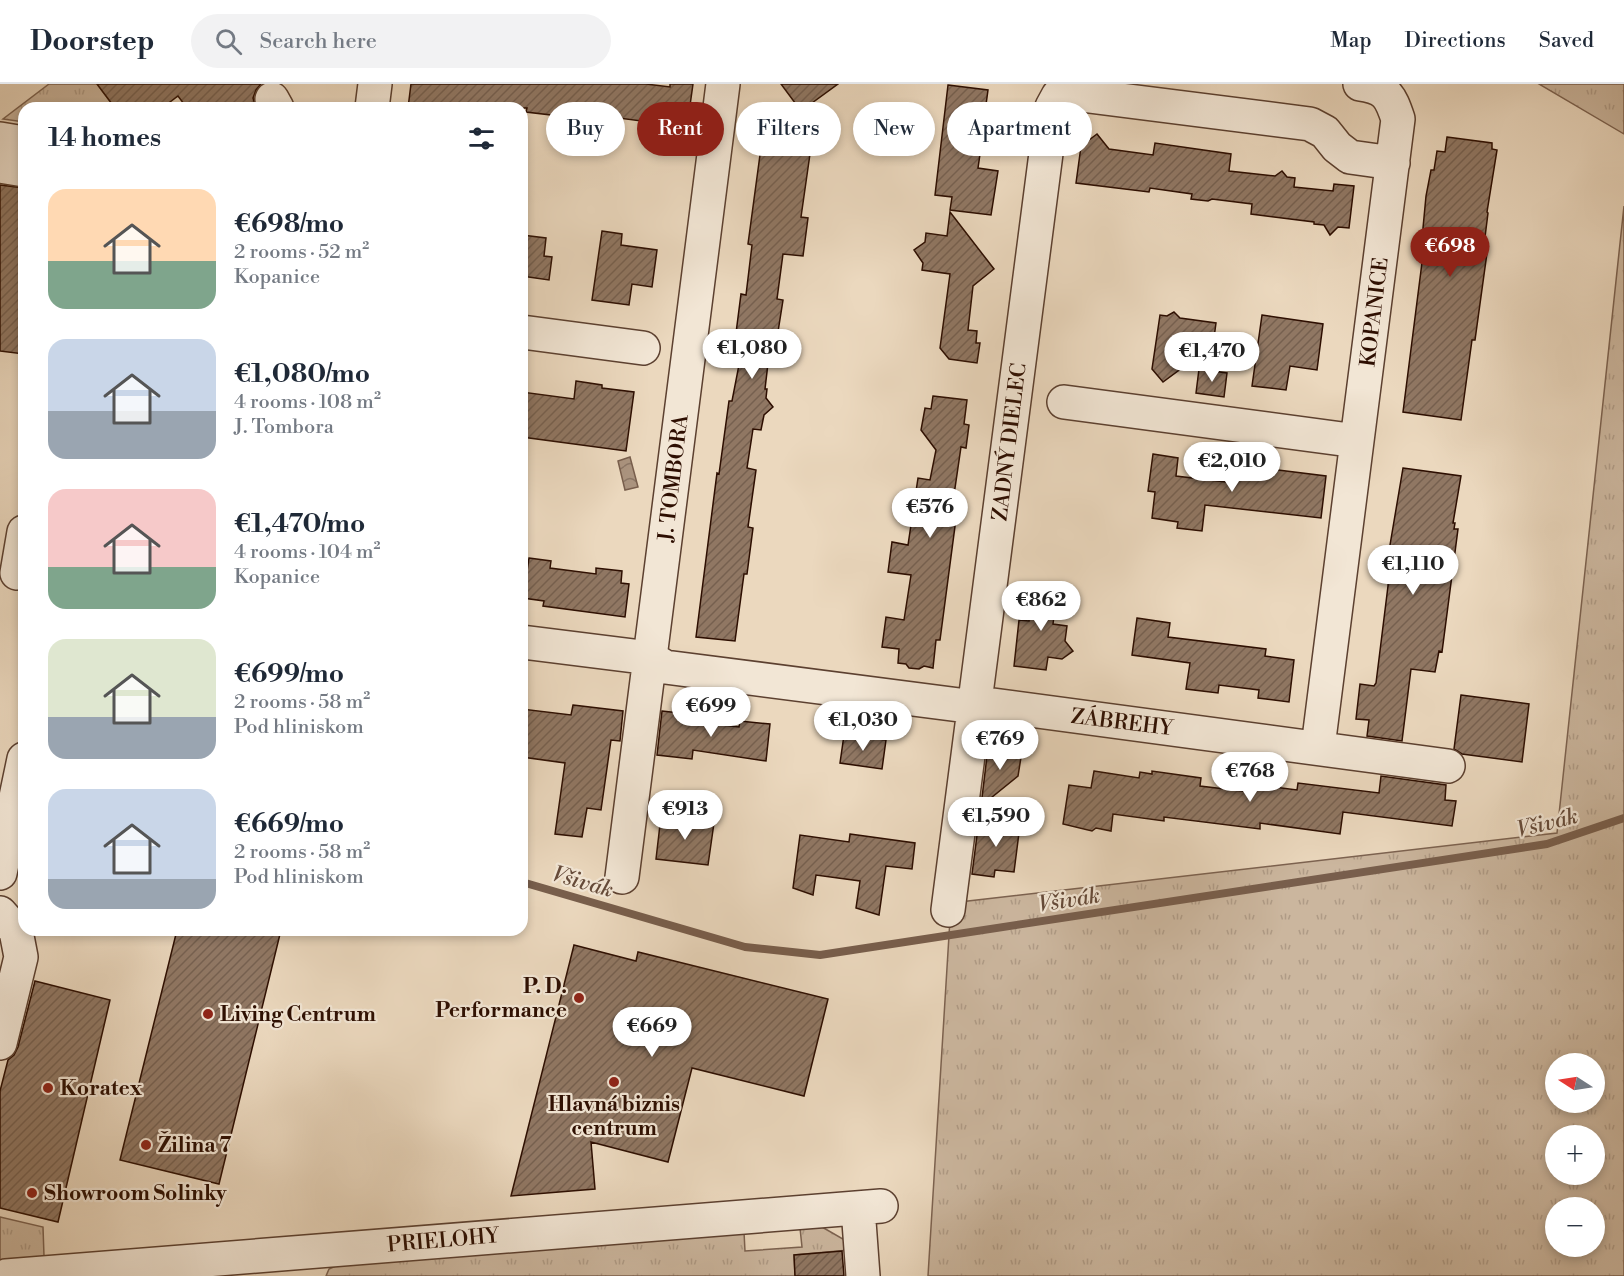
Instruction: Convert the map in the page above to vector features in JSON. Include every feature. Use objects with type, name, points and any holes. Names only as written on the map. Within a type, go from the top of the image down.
[{"type":"street","points":[[373,102],[375,84]]},
{"type":"street","name":"J. TOMBORA","points":[[622,877],[723,84]]},
{"type":"street","name":"KOPANICE","points":[[1318,747],[1398,119],[1391,98],[1367,85]]},
{"type":"street","name":"ZADNÝ DIELEC","points":[[948,910],[1052,107],[1058,96],[1072,93],[1310,124],[1325,132],[1337,147],[1350,157],[1392,163]]},
{"type":"street","points":[[0,139],[18,141]]},
{"type":"street","points":[[0,166],[18,169]]},
{"type":"street","points":[[528,333],[643,348]]},
{"type":"street","points":[[1064,402],[1357,441]]},
{"type":"street","points":[[14,572],[18,556]]},
{"type":"street","name":"ZÁBREHY","points":[[528,643],[650,658],[665,667],[975,707],[993,705],[1448,766]]},
{"type":"street","points":[[0,873],[18,788]]},
{"type":"street","points":[[0,913],[16,931],[21,957],[0,1043]]},
{"type":"street","name":"PRIELOHY","points":[[6,1276],[870,1207],[863,1276]]},
{"type":"green space","points":[[49,84],[97,84],[110,102],[25,102]]},
{"type":"green space","points":[[1539,84],[1624,84],[1624,134]]},
{"type":"green space","points":[[18,108],[18,121],[3,119]]},
{"type":"green space","points":[[1624,206],[1624,1276],[928,1276],[951,903],[1557,833]]},
{"type":"green space","points":[[0,1217],[43,1227],[44,1256],[0,1262]]},
{"type":"green space","points":[[822,1227],[843,1239],[849,1250],[794,1255],[795,1276],[326,1276],[329,1269],[338,1265],[744,1232],[745,1251],[802,1247],[800,1228]]},
{"type":"water","points":[[630,457],[638,487],[625,490],[618,461]]},
{"type":"building","points":[[97,84],[261,84],[256,90],[254,102],[182,102],[178,96],[170,102],[110,102]]},
{"type":"building","points":[[411,84],[646,84],[670,87],[670,84],[693,84],[690,102],[637,102],[637,120],[625,119],[625,102],[546,102],[546,114],[528,112],[528,102],[409,102]]},
{"type":"building","points":[[781,84],[838,84],[813,102],[794,102]]},
{"type":"building","points":[[948,85],[988,90],[986,102],[947,102],[947,156],[980,156],[978,168],[998,171],[991,215],[950,210],[952,197],[935,195]]},
{"type":"building","points":[[1097,134],[1109,149],[1153,155],[1155,143],[1231,154],[1229,171],[1275,176],[1282,171],[1287,177],[1295,178],[1294,187],[1333,191],[1334,184],[1354,186],[1349,228],[1338,227],[1330,235],[1324,225],[1314,224],[1314,222],[1251,214],[1252,204],[1191,199],[1192,194],[1150,188],[1149,192],[1076,183],[1080,156],[1092,156],[1092,138]]},
{"type":"building","points":[[1447,137],[1492,143],[1492,149],[1497,150],[1483,253],[1487,253],[1461,420],[1403,412],[1425,239],[1423,228],[1426,196],[1437,151],[1445,152]]},
{"type":"building","points":[[760,156],[810,156],[801,217],[808,218],[803,256],[783,254],[777,299],[783,300],[777,338],[771,338],[765,389],[767,389],[766,398],[773,407],[764,415],[761,430],[753,429],[747,468],[756,470],[748,527],[753,528],[735,641],[696,637],[717,473],[719,474],[729,401],[732,401],[745,334],[736,333],[741,294],[746,295],[752,245],[748,244]]},
{"type":"building","points":[[0,185],[18,187],[18,353],[0,351]]},
{"type":"building","points":[[950,212],[994,269],[973,286],[968,330],[977,331],[976,343],[980,343],[977,363],[949,359],[940,348],[950,274],[922,270],[923,263],[914,250],[925,242],[926,233],[947,236]]},
{"type":"building","points":[[602,231],[622,234],[621,245],[657,250],[652,287],[632,284],[629,305],[592,300]]},
{"type":"building","points":[[528,236],[546,238],[544,256],[552,257],[549,280],[528,277]]},
{"type":"building","points":[[1174,312],[1180,318],[1216,323],[1213,345],[1163,382],[1152,369],[1160,315],[1167,316]]},
{"type":"building","points":[[1262,315],[1323,324],[1317,370],[1290,366],[1286,390],[1252,386]]},
{"type":"building","points":[[1199,369],[1227,373],[1224,397],[1196,393]]},
{"type":"building","points":[[576,381],[602,385],[602,388],[634,392],[626,451],[528,438],[528,393],[574,399]]},
{"type":"building","points":[[933,396],[967,400],[964,424],[969,425],[966,448],[961,447],[954,495],[959,496],[940,640],[936,640],[933,668],[924,666],[919,669],[898,663],[899,649],[882,647],[886,617],[904,620],[911,575],[888,572],[892,542],[908,545],[918,478],[930,480],[936,450],[921,430],[925,408],[931,409]]},
{"type":"building","points":[[1153,454],[1178,458],[1176,476],[1234,483],[1237,465],[1326,476],[1321,518],[1205,505],[1202,531],[1177,528],[1178,522],[1152,518],[1155,492],[1148,491]]},
{"type":"building","points":[[1403,468],[1461,476],[1453,523],[1455,523],[1454,529],[1458,529],[1442,652],[1439,651],[1435,672],[1411,669],[1402,741],[1367,736],[1369,720],[1356,719],[1360,684],[1374,686],[1376,683],[1388,586],[1390,545]]},
{"type":"building","points":[[529,558],[551,561],[550,568],[596,574],[596,568],[622,571],[621,583],[629,584],[625,617],[543,606],[544,601],[528,599]]},
{"type":"building","points":[[1034,583],[1058,586],[1053,624],[1067,626],[1065,641],[1073,651],[1062,659],[1048,657],[1046,670],[1014,666],[1019,620],[1029,621]]},
{"type":"building","points":[[1137,618],[1170,623],[1168,637],[1266,649],[1265,656],[1294,660],[1289,702],[1258,698],[1259,690],[1219,685],[1218,693],[1186,689],[1190,663],[1132,655]]},
{"type":"building","points":[[1461,695],[1529,704],[1522,762],[1462,754],[1454,749]]},
{"type":"building","points":[[573,705],[623,711],[620,741],[611,740],[601,810],[587,808],[582,837],[555,834],[565,763],[528,758],[528,710],[571,715]]},
{"type":"building","points":[[662,711],[697,715],[697,722],[739,727],[740,721],[770,724],[766,761],[693,750],[692,759],[657,755]]},
{"type":"building","points":[[844,735],[886,740],[882,769],[840,763]]},
{"type":"building","points":[[998,748],[1022,751],[1018,776],[981,806],[987,756]]},
{"type":"building","points":[[1094,771],[1139,778],[1140,772],[1152,774],[1152,771],[1201,778],[1200,786],[1250,792],[1251,784],[1297,790],[1298,783],[1379,793],[1381,776],[1446,785],[1445,800],[1456,801],[1452,826],[1343,812],[1340,834],[1260,823],[1260,829],[1164,817],[1164,821],[1113,814],[1111,831],[1096,828],[1092,831],[1063,824],[1069,785],[1091,788]]},
{"type":"building","points":[[661,816],[714,823],[708,865],[656,859]]},
{"type":"building","points":[[979,820],[1020,825],[1014,872],[995,870],[994,877],[972,874]]},
{"type":"building","points":[[850,834],[915,843],[912,869],[886,866],[879,915],[856,908],[860,881],[816,875],[813,895],[793,888],[800,835],[849,842]]},
{"type":"building","name":"Living Centrum","points":[[176,936],[280,936],[219,1184],[120,1160]]},
{"type":"building","name":"Hlavná biznis centrum","points":[[574,945],[636,961],[638,952],[828,999],[804,1096],[692,1068],[668,1162],[591,1142],[595,1189],[511,1196]]},
{"type":"building","points":[[35,981],[110,1000],[58,1222],[0,1208],[0,1091],[8,1060],[18,1047]]},
{"type":"building","points":[[842,1251],[844,1276],[795,1276],[794,1255]]},
{"type":"waterway","name":"Všivák","points":[[528,884],[745,947],[820,955],[1547,844],[1624,818]]},
{"type":"place","name":"P. D. Performance","points":[[579,998]]},
{"type":"place","name":"Living Centrum","points":[[208,1014]]},
{"type":"place","name":"Hlavná biznis centrum","points":[[614,1082]]},
{"type":"place","name":"Koratex","points":[[48,1088]]},
{"type":"place","name":"Žilina 7","points":[[146,1145]]},
{"type":"place","name":"Showroom Solinky","points":[[32,1193]]}]
